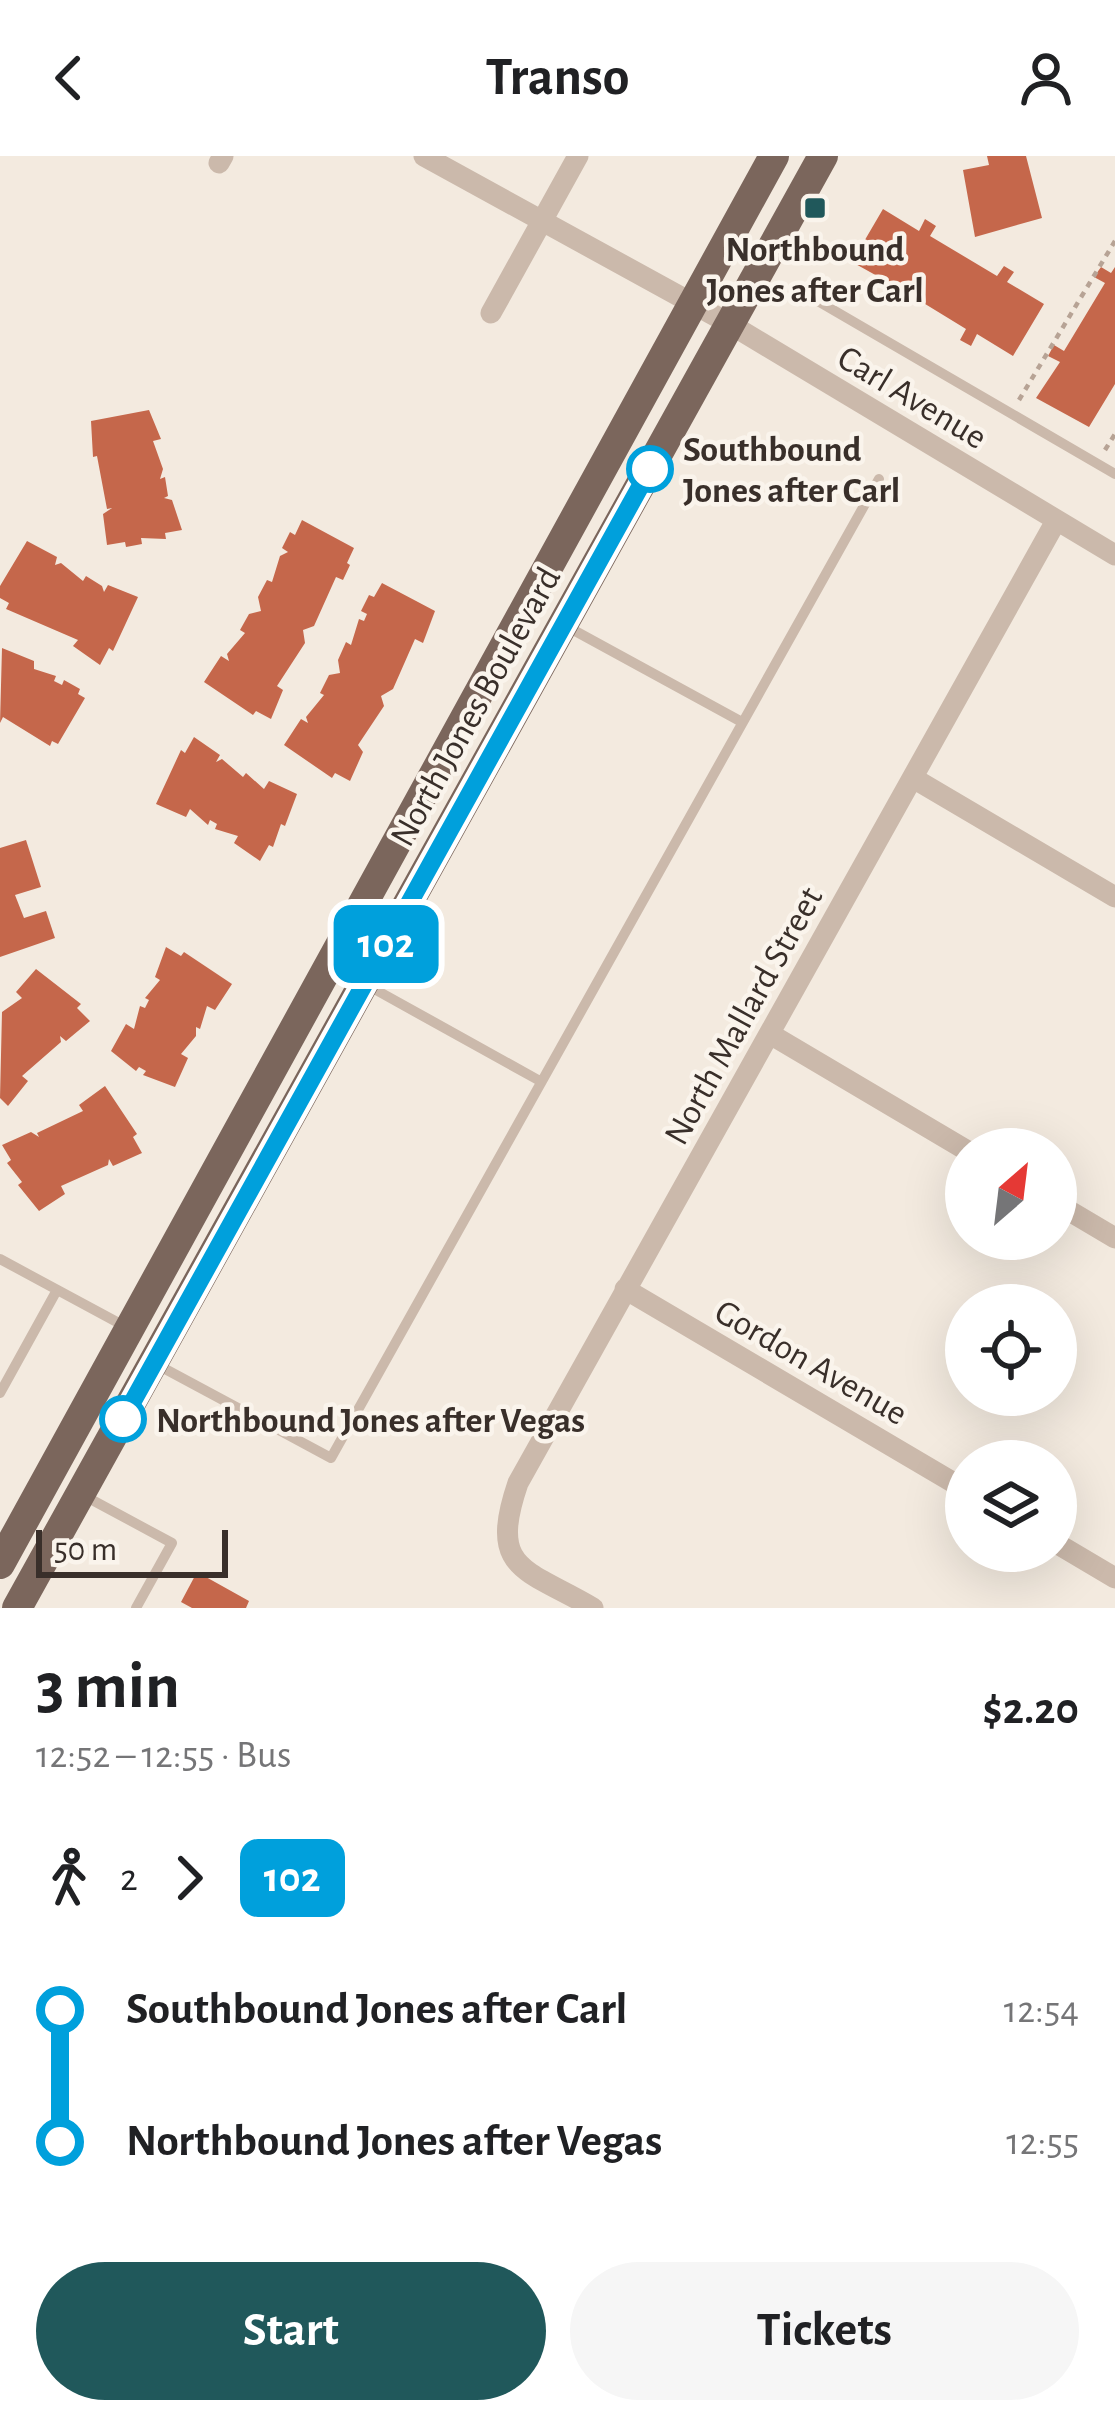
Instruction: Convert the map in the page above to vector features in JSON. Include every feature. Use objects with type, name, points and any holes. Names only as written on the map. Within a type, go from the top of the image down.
[{"type":"main road","name":"North Jones Boulevard","points":[[0,1564],[774,156]]},
{"type":"main road","name":"North Jones Boulevard","points":[[17,1608],[823,156]]},
{"type":"main road","points":[[327,962],[364,984]]},
{"type":"street","name":"Carl Avenue","points":[[424,156],[730,323],[1115,555]]},
{"type":"street","points":[[491,313],[578,156]]},
{"type":"street","name":"North Mallard Street","points":[[593,1608],[517,1563],[508,1548],[504,1526],[518,1483],[1056,521]]},
{"type":"street","points":[[913,778],[1115,897]]},
{"type":"street","points":[[770,1034],[945,1138]]},
{"type":"street","points":[[1077,1215],[1115,1238]]},
{"type":"street","name":"Gordon Avenue","points":[[626,1289],[945,1478]]},
{"type":"street","points":[[1077,1555],[1115,1578]]},
{"type":"lane","points":[[816,300],[1115,474]]},
{"type":"lane","points":[[154,1363],[332,1458],[879,479]]},
{"type":"lane","points":[[563,624],[740,721]]},
{"type":"lane","points":[[364,984],[540,1081]]},
{"type":"lane","points":[[0,1258],[128,1328]]},
{"type":"lane","points":[[0,1393],[57,1290]]},
{"type":"lane","points":[[81,1494],[172,1544],[136,1608]]},
{"type":"path","points":[[1016,406],[1115,241]]},
{"type":"path","points":[[1101,456],[1115,434]]},
{"type":"building","points":[[987,156],[1026,156],[1042,218],[975,237],[963,170],[989,165]]},
{"type":"building","points":[[883,209],[919,231],[925,219],[936,226],[930,236],[997,276],[1004,266],[1014,272],[1007,282],[1044,304],[1013,356],[977,334],[971,346],[960,340],[966,329],[899,288],[892,301],[882,294],[888,282],[852,262]]},
{"type":"building","points":[[1101,267],[1111,273],[1115,267],[1115,384],[1089,427],[1036,398],[1060,362],[1048,356],[1054,345],[1064,351],[1105,283],[1094,277]]},
{"type":"building","points":[[149,410],[161,439],[153,441],[163,469],[160,479],[165,477],[168,496],[164,498],[172,500],[182,530],[165,533],[166,539],[141,538],[142,544],[107,545],[103,514],[112,508],[107,509],[97,456],[93,457],[91,421]]},
{"type":"building","points":[[302,520],[354,548],[343,580],[336,577],[314,626],[303,630],[305,643],[277,686],[283,690],[271,719],[256,711],[253,715],[204,682],[221,656],[229,661],[227,654],[245,633],[240,630],[249,614],[261,611],[258,597],[267,580],[272,582],[280,556],[288,552],[282,548]]},
{"type":"building","points":[[27,541],[57,557],[55,565],[61,563],[83,581],[86,576],[104,592],[108,585],[138,597],[113,651],[109,648],[100,665],[73,646],[78,640],[6,609],[9,603],[0,598],[0,586]]},
{"type":"building","points":[[382,583],[435,611],[423,643],[415,639],[393,689],[381,696],[384,706],[358,745],[363,752],[350,781],[335,773],[332,778],[284,745],[301,719],[308,723],[306,717],[324,695],[320,693],[329,675],[340,673],[338,660],[346,642],[351,645],[359,619],[364,621],[367,614],[361,611],[369,595],[374,597]]},
{"type":"building","points":[[2,648],[34,661],[34,669],[56,676],[54,681],[62,685],[64,680],[80,689],[78,694],[85,698],[58,744],[52,741],[50,746],[3,717],[0,723]]},
{"type":"building","points":[[194,737],[220,755],[216,762],[222,759],[264,789],[269,781],[297,794],[285,826],[281,824],[273,847],[269,845],[260,861],[234,843],[238,836],[215,829],[217,824],[210,820],[208,825],[190,809],[186,817],[156,804],[181,750],[185,753]]},
{"type":"building","points":[[26,840],[41,887],[15,895],[24,918],[46,911],[55,938],[0,957],[0,848]]},
{"type":"building","points":[[166,947],[181,956],[184,952],[232,984],[215,1010],[207,1006],[200,1029],[196,1027],[196,1036],[181,1054],[188,1058],[175,1087],[143,1075],[146,1071],[139,1067],[136,1071],[111,1051],[126,1024],[134,1029],[140,1006],[145,1008],[149,1000],[145,998],[160,980],[155,977]]},
{"type":"building","points":[[36,969],[81,1004],[77,1008],[90,1021],[66,1041],[60,1036],[61,1042],[22,1076],[28,1081],[8,1106],[0,1098],[2,1012],[22,998],[16,992]]},
{"type":"building","points":[[105,1086],[137,1134],[133,1137],[142,1153],[113,1166],[109,1159],[108,1165],[61,1186],[65,1194],[39,1211],[18,1185],[22,1182],[7,1163],[11,1160],[2,1145],[31,1132],[39,1137],[37,1133],[83,1111],[79,1105]]},
{"type":"building","points":[[197,1572],[249,1601],[246,1608],[192,1608],[181,1602]]},
{"type":"bus line","name":"102","points":[[123,1419],[650,469]]},
{"type":"place","name":"Northbound Jones after Carl","points":[[815,208]]},
{"type":"place","name":"Southbound Jones after Carl","points":[[650,469]]},
{"type":"place","name":"Northbound Jones after Vegas","points":[[123,1419]]}]
